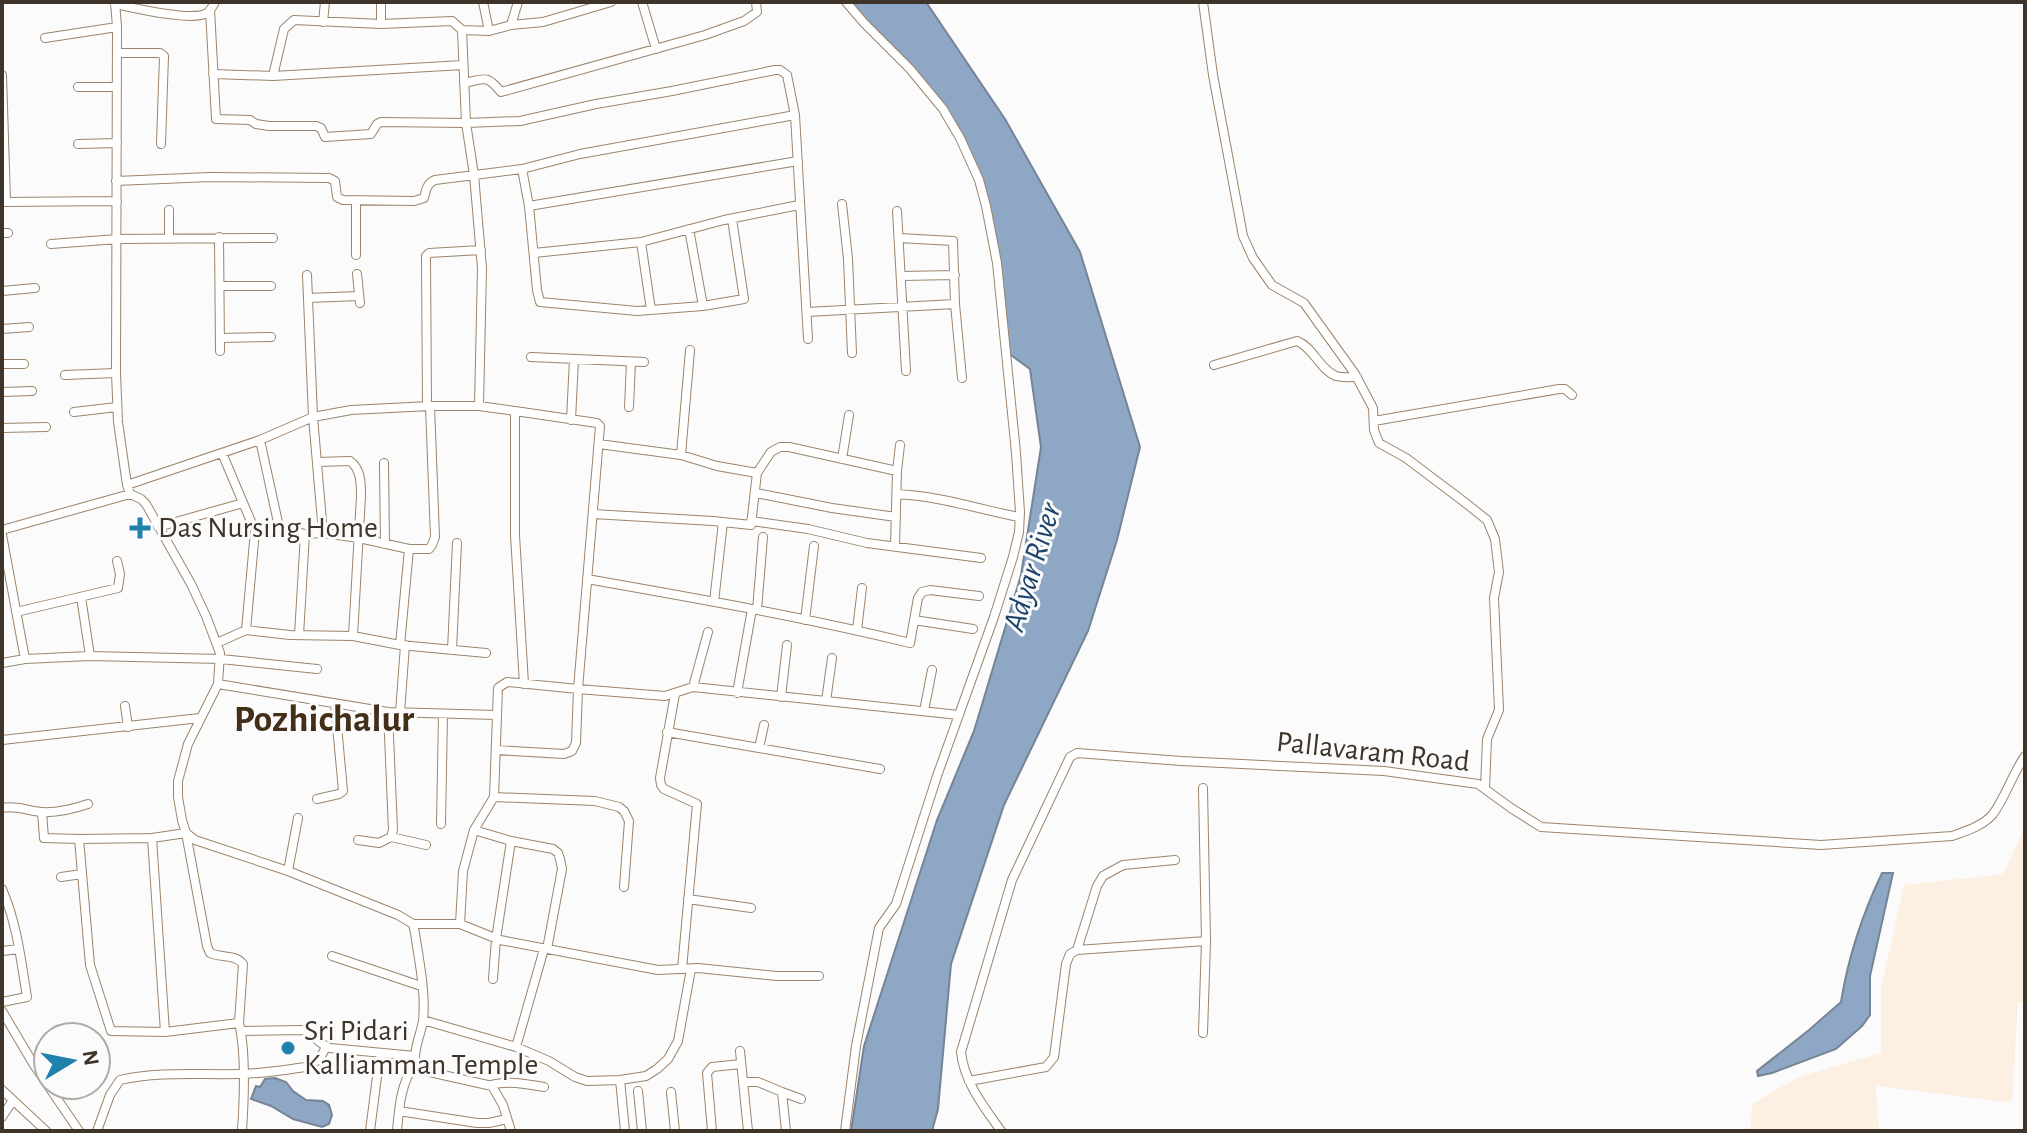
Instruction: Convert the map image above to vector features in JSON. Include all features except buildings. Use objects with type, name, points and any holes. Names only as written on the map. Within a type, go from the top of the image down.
[{"type":"street","points":[[177,15],[178,2]]},
{"type":"street","points":[[323,22],[325,2]]},
{"type":"street","points":[[381,2],[381,24]]},
{"type":"street","points":[[483,2],[489,31]]},
{"type":"street","points":[[511,25],[518,2]]},
{"type":"street","points":[[273,76],[284,29],[294,20],[381,24],[452,21],[462,30],[489,31],[543,22],[611,2]]},
{"type":"street","points":[[642,2],[656,49]]},
{"type":"street","points":[[464,83],[487,78],[501,92],[744,21],[757,12],[756,2]]},
{"type":"street","points":[[845,1131],[856,1046],[879,928],[896,904],[1019,532],[1016,453],[997,263],[979,180],[943,109],[910,69],[846,2]]},
{"type":"street","points":[[1203,2],[1213,75],[1243,236],[1253,258],[1272,285],[1304,303],[1357,377],[1373,408],[1379,443],[1406,458],[1475,510],[1487,520],[1495,539],[1499,572],[1494,598],[1499,710],[1487,739],[1485,789]]},
{"type":"street","points":[[212,6],[204,15],[177,15],[151,6],[115,3],[116,373],[118,422],[129,489],[146,504],[191,584],[221,659],[218,684],[184,756],[178,781],[180,811],[207,946],[210,953],[218,957],[236,958],[243,964],[240,1027],[242,1131]]},
{"type":"street","points":[[212,6],[217,121],[250,120],[269,126],[316,126],[327,137],[371,134],[381,122],[520,121],[780,70],[787,75],[795,115],[808,339]]},
{"type":"street","points":[[45,38],[117,27]]},
{"type":"street","points":[[462,30],[466,123],[481,250],[479,406]]},
{"type":"street","points":[[117,53],[160,53],[164,56],[161,144]]},
{"type":"street","points":[[213,74],[273,76],[463,65]]},
{"type":"street","points":[[2,75],[4,202],[117,201]]},
{"type":"street","points":[[78,87],[117,87]]},
{"type":"street","points":[[116,181],[210,177],[329,178],[335,181],[337,197],[343,200],[418,201],[424,198],[430,182],[522,169],[580,154],[795,115]]},
{"type":"street","points":[[78,144],[117,143]]},
{"type":"street","points":[[529,206],[798,161]]},
{"type":"street","points":[[522,169],[540,302],[637,311],[744,299],[732,219]]},
{"type":"street","points":[[356,200],[356,255]]},
{"type":"street","points":[[842,204],[852,353]]},
{"type":"street","points":[[534,253],[641,242],[799,205]]},
{"type":"street","points":[[169,210],[169,238]]},
{"type":"street","points":[[897,211],[906,371]]},
{"type":"street","points":[[689,229],[703,306]]},
{"type":"street","points":[[219,237],[220,351]]},
{"type":"street","points":[[51,244],[118,239],[273,238]]},
{"type":"street","points":[[899,238],[953,241],[962,378]]},
{"type":"street","points":[[641,242],[651,310]]},
{"type":"street","points":[[255,531],[279,527],[305,534],[323,533],[409,549],[429,549],[435,537],[428,406],[426,256],[429,253],[481,250]]},
{"type":"street","points":[[308,298],[359,300],[357,274]]},
{"type":"street","points":[[307,275],[313,417],[323,533]]},
{"type":"street","points":[[901,276],[955,275]]},
{"type":"street","points":[[220,286],[271,286]]},
{"type":"street","points":[[2,291],[35,288]]},
{"type":"street","points":[[807,312],[955,304]]},
{"type":"street","points":[[2,329],[29,327]]},
{"type":"street","points":[[220,338],[271,337]]},
{"type":"street","points":[[1214,365],[1297,341],[1305,345],[1331,373],[1338,377],[1357,377]]},
{"type":"street","points":[[681,455],[690,350]]},
{"type":"street","points":[[531,357],[644,362]]},
{"type":"street","points":[[571,420],[574,359]]},
{"type":"street","points":[[629,407],[631,362]]},
{"type":"street","points":[[2,364],[24,364]]},
{"type":"street","points":[[65,375],[116,373]]},
{"type":"street","points":[[1374,421],[1559,389],[1565,389],[1572,395]]},
{"type":"street","points":[[2,392],[32,391]]},
{"type":"street","points":[[25,659],[2,532],[129,489],[313,417],[351,410],[479,406],[598,423],[599,444],[576,743],[572,751],[564,754],[496,750]]},
{"type":"street","points":[[74,412],[117,407]]},
{"type":"street","points":[[515,411],[515,535],[524,684]]},
{"type":"street","points":[[842,459],[849,415]]},
{"type":"street","points":[[2,428],[46,427]]},
{"type":"street","points":[[260,440],[279,527]]},
{"type":"street","points":[[599,444],[681,455],[717,466],[757,473]]},
{"type":"street","points":[[895,546],[900,445]]},
{"type":"street","points":[[593,514],[751,525],[757,473],[771,452],[780,447],[897,471]]},
{"type":"street","points":[[222,453],[255,531],[246,630]]},
{"type":"street","points":[[317,462],[344,460],[354,463],[359,474],[361,485],[353,636]]},
{"type":"street","points":[[384,463],[385,544]]},
{"type":"street","points":[[756,493],[896,517]]},
{"type":"street","points":[[897,494],[925,495],[1019,517]]},
{"type":"street","points":[[158,527],[243,503]]},
{"type":"street","points":[[751,521],[808,529],[867,543],[981,558]]},
{"type":"street","points":[[714,602],[723,522]]},
{"type":"street","points":[[299,635],[305,534]]},
{"type":"street","points":[[737,693],[754,610],[763,537]]},
{"type":"street","points":[[452,650],[457,543]]},
{"type":"street","points":[[805,620],[814,546]]},
{"type":"street","points":[[400,713],[409,549]]},
{"type":"street","points":[[16,612],[118,588],[120,574],[117,561]]},
{"type":"street","points":[[587,579],[857,630],[910,643],[918,598],[926,590],[979,596]]},
{"type":"street","points":[[857,630],[862,588]]},
{"type":"street","points":[[81,597],[90,656]]},
{"type":"street","points":[[914,620],[973,629]]},
{"type":"street","points":[[217,643],[246,630],[353,636],[402,645],[486,653]]},
{"type":"street","points":[[693,687],[708,632]]},
{"type":"street","points":[[781,697],[787,645]]},
{"type":"street","points":[[2,663],[90,656],[221,659],[317,669]]},
{"type":"street","points":[[826,701],[832,658]]},
{"type":"street","points":[[924,711],[932,670]]},
{"type":"street","points":[[218,684],[388,712],[497,715]]},
{"type":"street","points":[[460,924],[463,871],[474,830],[494,797],[498,688],[502,684],[665,696],[693,687],[959,715]]},
{"type":"street","points":[[423,1020],[516,1047],[587,1081],[646,1076],[668,1059],[678,1041],[687,969],[688,899],[697,804],[661,785],[675,694]]},
{"type":"street","points":[[317,799],[343,791],[335,704]]},
{"type":"street","points":[[125,706],[128,727]]},
{"type":"street","points":[[388,712],[393,816],[391,837]]},
{"type":"street","points":[[441,824],[443,714]]},
{"type":"street","points":[[2,740],[200,718]]},
{"type":"street","points":[[759,748],[764,725]]},
{"type":"street","points":[[667,732],[880,769]]},
{"type":"street","name":"Pallavaram Road","points":[[1001,1131],[969,1081],[962,1066],[961,1052],[1007,895],[1070,757],[1077,753],[1384,771],[1478,784],[1541,827],[1821,845],[1952,836],[1968,830],[1992,814],[2025,756]]},
{"type":"street","points":[[1203,788],[1206,941],[1203,1033]]},
{"type":"street","points":[[494,797],[595,801],[619,807],[629,821],[624,887]]},
{"type":"street","points":[[2,808],[11,806],[42,812],[74,809],[88,804]]},
{"type":"street","points":[[42,812],[44,838],[152,838],[186,833],[195,840],[288,871],[398,915],[413,924],[460,924],[496,939],[658,970],[819,976]]},
{"type":"street","points":[[288,871],[298,818]]},
{"type":"street","points":[[474,830],[553,849],[558,853],[562,869],[546,949],[516,1047]]},
{"type":"street","points":[[358,840],[379,843],[391,837],[426,845]]},
{"type":"street","points":[[152,838],[165,1032]]},
{"type":"street","points":[[79,839],[90,965],[111,1031],[165,1032],[240,1027],[303,1030],[326,1046],[415,1060]]},
{"type":"street","points":[[493,979],[511,841]]},
{"type":"street","points":[[1077,950],[1103,876],[1123,865],[1175,860]]},
{"type":"street","points":[[61,877],[82,874]]},
{"type":"street","points":[[2,889],[19,949],[27,997],[2,1002]]},
{"type":"street","points":[[688,899],[751,908]]},
{"type":"street","points":[[397,1131],[403,1088],[415,1060],[423,1020],[413,924]]},
{"type":"street","points":[[969,1081],[1035,1070],[1051,1063],[1070,954],[1077,950],[1206,941]]},
{"type":"street","points":[[2,951],[19,949]]},
{"type":"street","points":[[332,956],[421,986]]},
{"type":"street","points":[[2,1011],[79,1131]]},
{"type":"street","points":[[97,1131],[110,1095],[120,1080],[134,1076],[243,1074],[306,1067],[315,1064],[326,1046]]},
{"type":"street","points":[[740,1051],[748,1131]]},
{"type":"street","points":[[370,1131],[382,1053]]},
{"type":"street","points":[[415,1060],[419,1068],[425,1071],[491,1085],[544,1087]]},
{"type":"street","points":[[712,1131],[707,1073],[712,1067],[741,1064]]},
{"type":"street","points":[[620,1080],[625,1131]]},
{"type":"street","points":[[743,1082],[758,1082],[801,1099]]},
{"type":"street","points":[[491,1085],[496,1090],[511,1131]]},
{"type":"street","points":[[2,1090],[46,1131]]},
{"type":"street","points":[[638,1091],[642,1131]]},
{"type":"street","points":[[671,1092],[675,1131]]},
{"type":"street","points":[[782,1092],[786,1131]]},
{"type":"street","points":[[2,1117],[13,1100]]},
{"type":"street","points":[[399,1111],[477,1123],[507,1119]]},
{"type":"shaded area","points":[[2025,827],[2025,1002],[2018,1003],[2012,1103],[1876,1086],[1879,1131],[1750,1131],[1752,1104],[1798,1077],[1881,1053],[1881,988],[1904,885],[2003,874]]},
{"type":"water","name":"Adyar River","points":[[848,2],[926,2],[1005,119],[1080,252],[1140,447],[1117,540],[1088,631],[1004,805],[951,964],[938,1109],[932,1131],[851,1131],[864,1046],[937,820],[974,731],[1021,575],[1041,447],[1030,369],[1004,350],[998,279],[979,178],[936,101]]},
{"type":"water","points":[[1882,873],[1893,873],[1870,976],[1870,1015],[1836,1049],[1758,1076],[1757,1071],[1841,1002],[1857,936]]},
{"type":"water","points":[[275,1078],[286,1082],[306,1100],[323,1101],[329,1105],[332,1115],[329,1124],[322,1127],[293,1119],[251,1099],[256,1086],[260,1087],[265,1079]]},
{"type":"place","name":"Das Nursing Home","points":[[140,528]]},
{"type":"place","name":"Sri Pidari Kalliamman Temple","points":[[288,1048]]},
{"type":"district","name":"Pozhichalur","points":[[324,720]]}]
